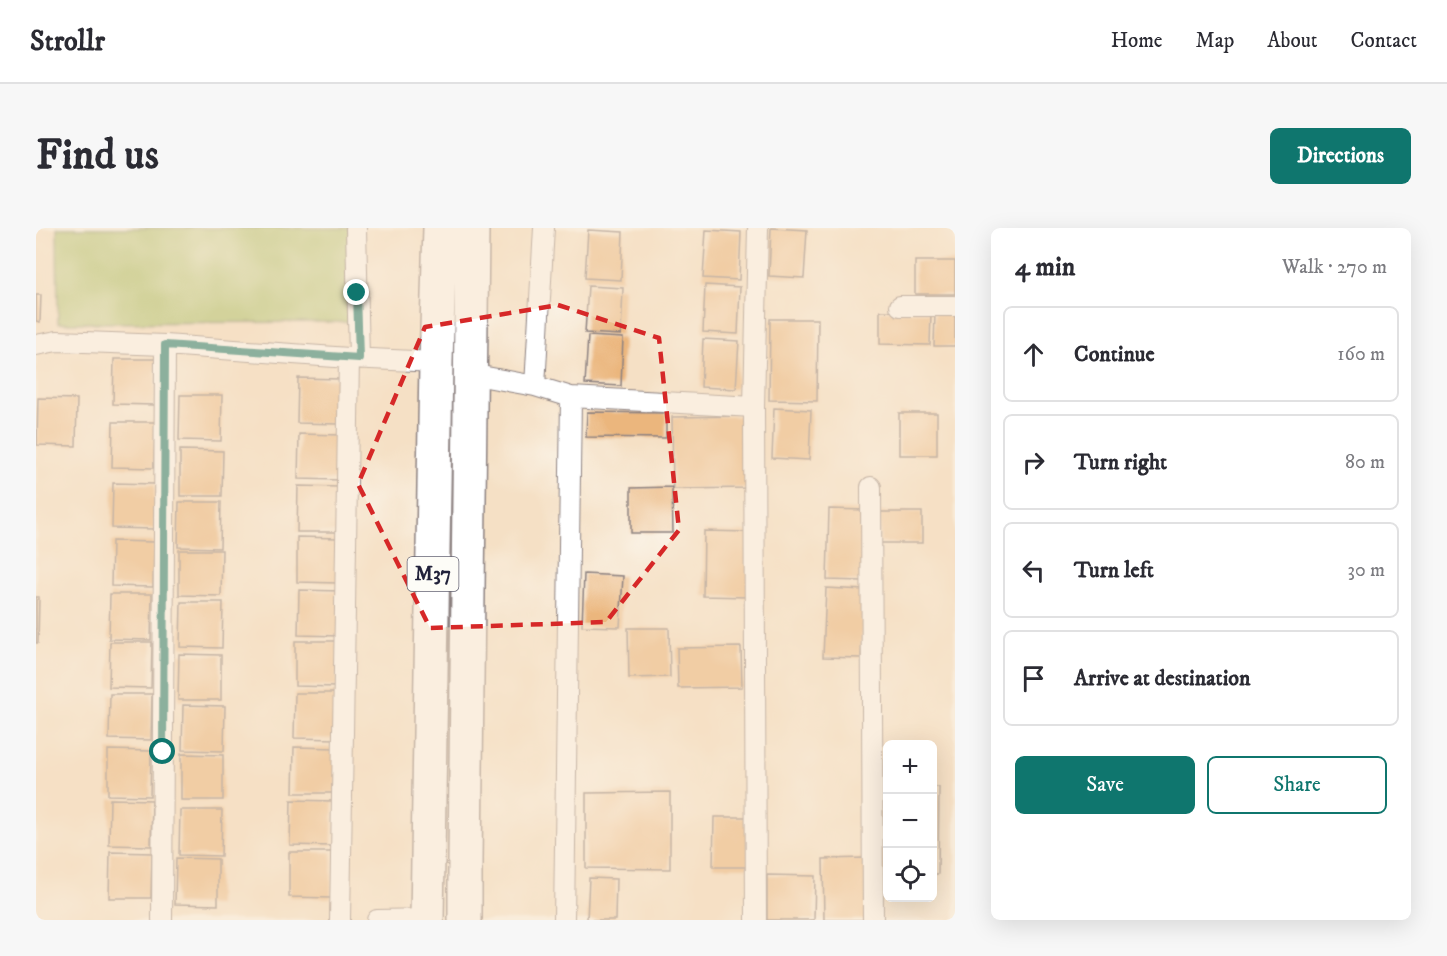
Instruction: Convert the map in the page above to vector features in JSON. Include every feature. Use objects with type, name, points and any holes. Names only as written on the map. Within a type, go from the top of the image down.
[{"type":"highway","name":"M37","points":[[440,228],[455,264],[470,375],[465,920]]},
{"type":"highway","name":"M37","points":[[427,920],[436,362],[455,264],[472,228]]},
{"type":"street","points":[[340,920],[356,228]]},
{"type":"street","points":[[535,386],[544,228]]},
{"type":"street","points":[[756,920],[754,407],[758,228]]},
{"type":"street","points":[[900,306],[955,306]]},
{"type":"street","points":[[36,345],[57,341],[165,345],[436,362]]},
{"type":"street","points":[[162,920],[165,345]]},
{"type":"street","points":[[470,375],[535,386],[571,397],[754,407]]},
{"type":"street","points":[[564,920],[571,397]]},
{"type":"street","points":[[871,488],[873,920]]},
{"type":"street","points":[[377,920],[427,920]]},
{"type":"highlighted area","points":[[558,305],[659,338],[679,530],[606,622],[430,628],[358,484],[425,327]]},
{"type":"green space","points":[[57,228],[351,228],[351,322],[58,323]]},
{"type":"building","points":[[771,228],[807,230],[804,278],[769,276]]},
{"type":"building","points":[[588,230],[623,232],[621,280],[585,278]]},
{"type":"building","points":[[706,230],[741,232],[739,280],[703,278]]},
{"type":"building","points":[[915,261],[955,261],[955,294],[915,294]]},
{"type":"building","points":[[705,285],[740,287],[738,334],[703,332]]},
{"type":"building","points":[[588,286],[623,288],[621,335],[585,333]]},
{"type":"building","points":[[36,295],[41,295],[40,322],[36,321]]},
{"type":"building","points":[[880,311],[931,312],[930,345],[880,344]]},
{"type":"building","points":[[935,313],[955,313],[955,346],[934,346]]},
{"type":"building","points":[[770,319],[818,319],[817,401],[769,400]]},
{"type":"building","points":[[588,336],[623,338],[621,386],[585,384]]},
{"type":"building","points":[[703,339],[739,341],[736,389],[701,387]]},
{"type":"building","points":[[114,359],[156,359],[155,405],[113,404]]},
{"type":"building","points":[[298,378],[340,379],[339,424],[297,423]]},
{"type":"building","points":[[180,395],[222,395],[221,441],[179,440]]},
{"type":"building","points":[[38,398],[77,399],[76,446],[37,445]]},
{"type":"building","points":[[774,408],[811,410],[809,460],[772,458]]},
{"type":"building","points":[[587,412],[666,413],[666,438],[586,437]]},
{"type":"building","points":[[899,413],[937,413],[937,455],[899,455]]},
{"type":"building","points":[[751,416],[752,488],[673,489],[672,417]]},
{"type":"building","points":[[113,422],[155,422],[154,468],[112,467]]},
{"type":"building","points":[[299,434],[341,435],[340,480],[298,479]]},
{"type":"building","points":[[180,450],[223,451],[222,496],[180,496]]},
{"type":"building","points":[[113,483],[155,484],[154,529],[112,528]]},
{"type":"building","points":[[298,486],[340,487],[340,532],[297,532]]},
{"type":"building","points":[[672,487],[673,533],[631,533],[631,488]]},
{"type":"building","points":[[179,502],[221,502],[220,548],[178,547]]},
{"type":"building","points":[[829,509],[865,510],[864,581],[827,580]]},
{"type":"building","points":[[880,512],[922,512],[922,543],[880,543]]},
{"type":"building","points":[[704,531],[750,532],[748,597],[703,596]]},
{"type":"building","points":[[297,537],[339,538],[339,583],[297,582]]},
{"type":"building","points":[[112,541],[154,542],[153,587],[111,586]]},
{"type":"building","points":[[179,550],[222,550],[221,596],[179,595]]},
{"type":"building","points":[[584,574],[623,576],[620,627],[582,626]]},
{"type":"building","points":[[826,588],[864,590],[861,658],[823,657]]},
{"type":"building","points":[[299,590],[341,591],[341,636],[298,635]]},
{"type":"building","points":[[110,594],[152,594],[151,640],[109,639]]},
{"type":"building","points":[[36,597],[39,597],[38,643],[36,643]]},
{"type":"building","points":[[181,602],[223,602],[222,648],[180,647]]},
{"type":"building","points":[[628,628],[669,628],[670,677],[629,678]]},
{"type":"building","points":[[295,641],[338,641],[337,687],[295,686]]},
{"type":"building","points":[[110,642],[152,642],[151,688],[109,687]]},
{"type":"building","points":[[741,647],[742,687],[678,688],[677,648]]},
{"type":"building","points":[[179,654],[221,655],[221,700],[178,700]]},
{"type":"building","points":[[295,693],[337,693],[336,739],[294,738]]},
{"type":"building","points":[[110,694],[152,694],[151,740],[109,739]]},
{"type":"building","points":[[183,705],[225,706],[224,751],[182,750]]},
{"type":"building","points":[[294,747],[336,748],[336,793],[293,793]]},
{"type":"building","points":[[108,750],[151,751],[150,796],[108,795]]},
{"type":"building","points":[[181,754],[223,755],[223,800],[181,800]]},
{"type":"building","points":[[883,786],[883,873],[882,873]]},
{"type":"building","points":[[937,787],[939,787],[938,874]]},
{"type":"building","points":[[670,792],[670,869],[586,868],[586,793]]},
{"type":"building","points":[[110,799],[152,800],[151,846],[109,845]]},
{"type":"building","points":[[291,800],[333,801],[332,846],[290,845]]},
{"type":"building","points":[[180,810],[222,810],[221,856],[179,855]]},
{"type":"building","points":[[714,817],[749,817],[749,867],[713,867]]},
{"type":"building","points":[[110,852],[152,853],[151,898],[109,898]]},
{"type":"building","points":[[289,852],[332,852],[331,898],[289,897]]},
{"type":"building","points":[[176,858],[218,859],[218,905],[175,904]]},
{"type":"building","points":[[866,858],[867,920],[824,920],[823,859]]},
{"type":"building","points":[[767,875],[815,876],[814,920],[767,920]]},
{"type":"building","points":[[589,878],[616,879],[615,920],[587,920]]},
{"type":"route","points":[[163,752],[165,345],[359,358],[357,293]]}]
